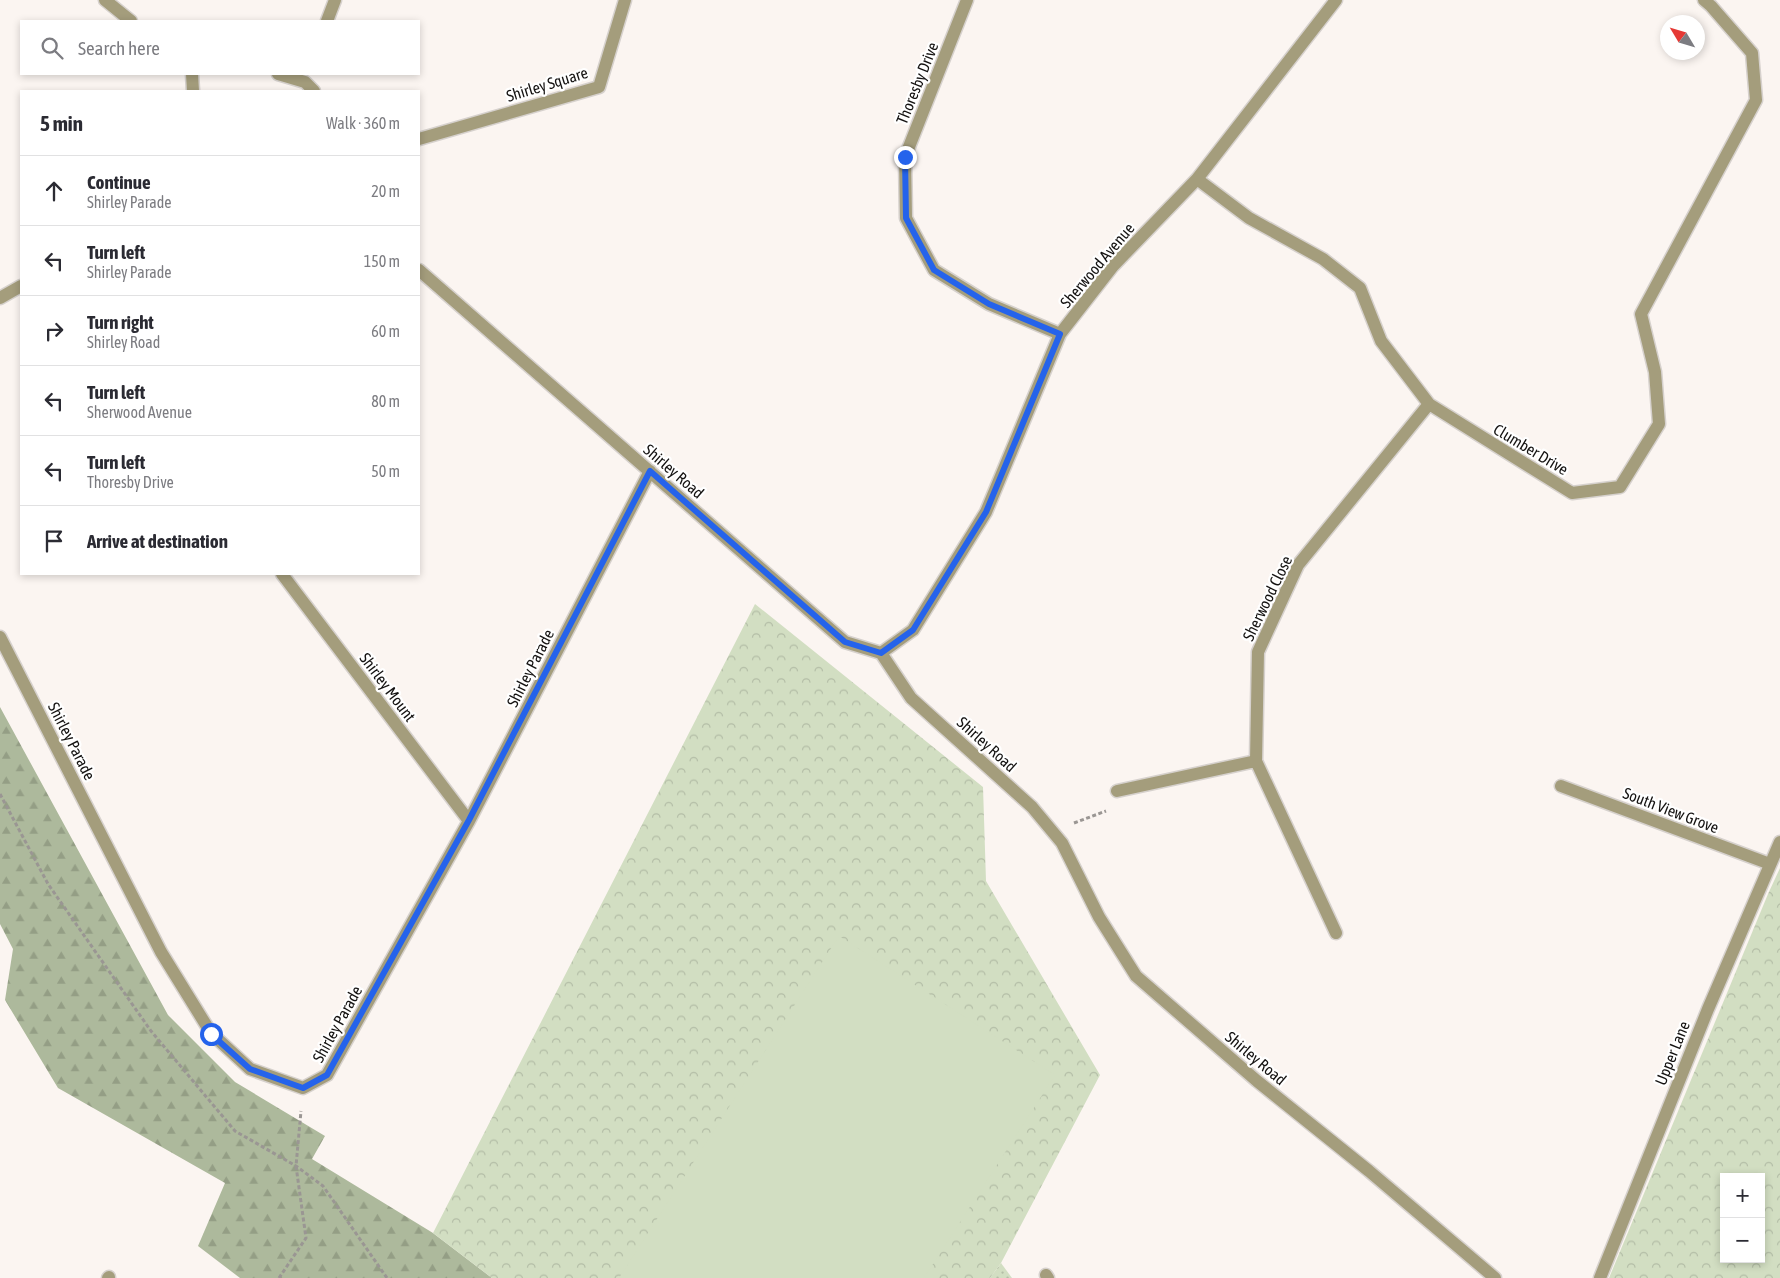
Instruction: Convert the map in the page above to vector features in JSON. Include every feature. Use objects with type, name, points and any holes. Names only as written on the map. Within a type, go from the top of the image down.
[{"type":"street","points":[[105,0],[131,20]]},
{"type":"street","points":[[327,20],[335,0]]},
{"type":"street","name":"Shirley Square","points":[[420,139],[599,87],[625,0]]},
{"type":"street","name":"Thoresby Drive","points":[[967,0],[905,157],[906,218],[934,270],[989,304],[1060,334]]},
{"type":"street","name":"Sherwood Avenue","points":[[881,653],[913,630],[986,512],[1060,334],[1113,266],[1197,179],[1336,0]]},
{"type":"street","name":"Clumber Drive","points":[[1197,179],[1249,218],[1323,259],[1360,288],[1381,340],[1429,404],[1572,493],[1620,487],[1659,424],[1655,372],[1641,314],[1756,100],[1752,53],[1704,0]]},
{"type":"street","points":[[192,75],[193,90]]},
{"type":"street","points":[[282,75],[309,82]]},
{"type":"street","name":"Shirley Road","points":[[420,271],[845,642],[881,653],[911,698],[1032,807],[1062,843],[1099,917],[1136,976],[1257,1081],[1369,1171],[1495,1278]]},
{"type":"street","points":[[0,298],[20,287]]},
{"type":"street","name":"Sherwood Close","points":[[1336,934],[1256,761],[1258,652],[1298,565],[1429,404]]},
{"type":"street","name":"Shirley Parade","points":[[0,637],[161,952],[211,1034],[250,1069],[303,1088],[327,1075],[469,820],[650,471]]},
{"type":"street","name":"Shirley Mount","points":[[283,575],[469,820]]},
{"type":"street","points":[[1117,791],[1256,761]]},
{"type":"street","name":"South View Grove","points":[[1561,786],[1770,864]]},
{"type":"street","name":"Upper Lane","points":[[1600,1278],[1708,1008],[1780,842]]},
{"type":"path","points":[[1052,831],[1112,808],[1117,791]]},
{"type":"path","points":[[0,794],[48,884],[151,1031],[236,1131],[296,1166],[323,1186],[387,1278]]},
{"type":"path","points":[[279,1278],[306,1238],[296,1166],[303,1088]]},
{"type":"green space","points":[[755,604],[983,787],[986,881],[1100,1075],[1001,1263],[990,1278],[492,1278],[433,1233]]},
{"type":"green space","points":[[0,707],[168,1015],[235,1082],[325,1136],[312,1159],[433,1233],[492,1278],[240,1278],[198,1246],[225,1183],[58,1088],[5,1000],[13,949],[0,924]]},
{"type":"green space","points":[[1780,868],[1780,1278],[1609,1278],[1768,894]]},
{"type":"green space","points":[[839,936],[1055,1075],[924,1278],[619,1278]]},
{"type":"green space","points":[[1001,1263],[1012,1278],[990,1278]]},
{"type":"route","points":[[211,1034],[250,1069],[303,1088],[327,1075],[469,820],[650,471],[845,642],[881,653],[913,630],[986,512],[1060,334],[989,304],[934,270],[906,218],[905,157]]}]
